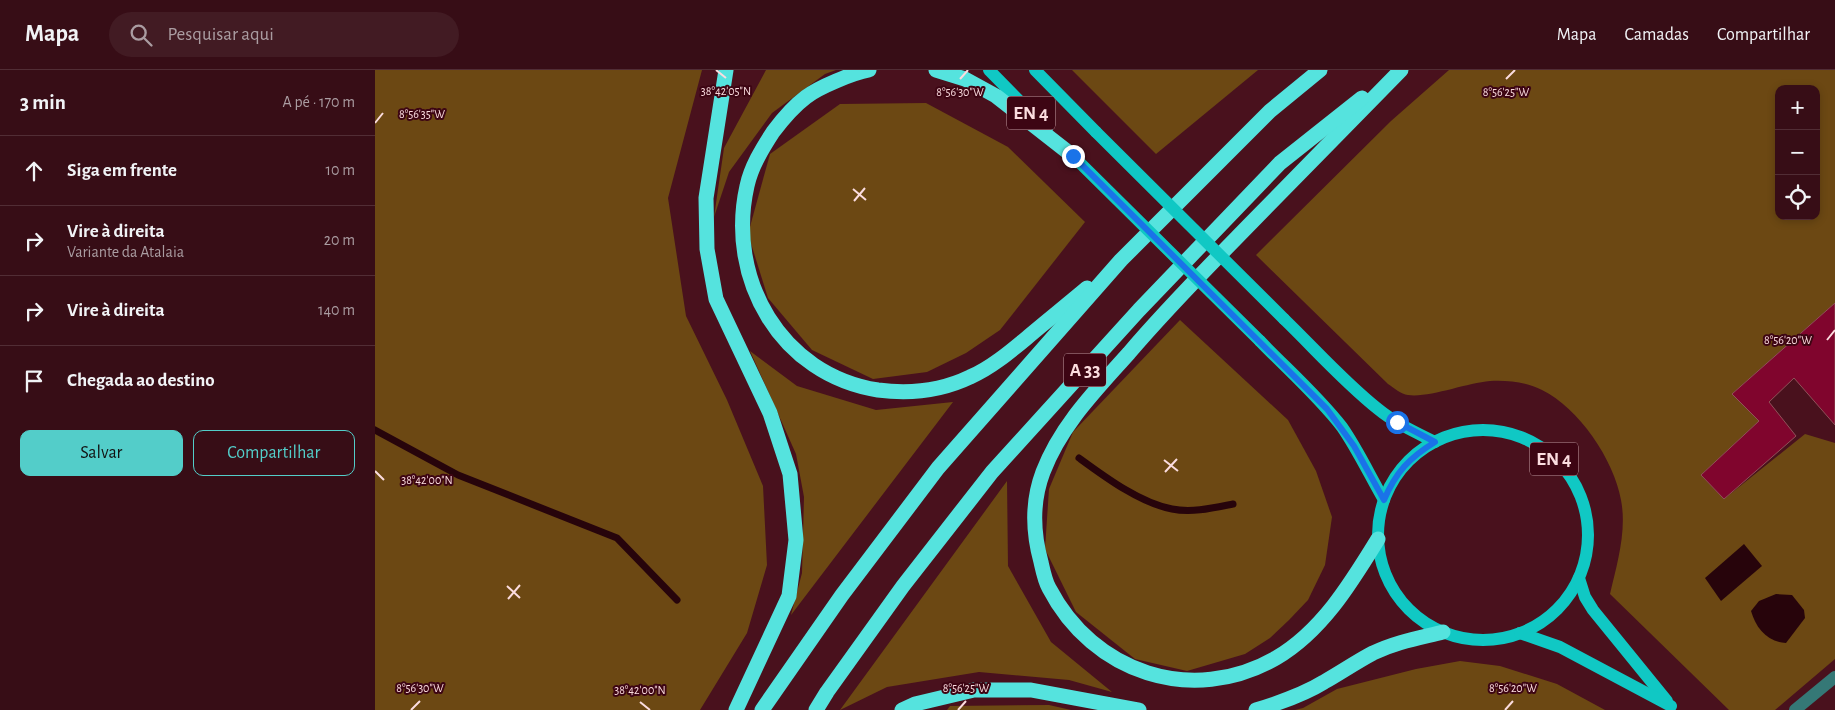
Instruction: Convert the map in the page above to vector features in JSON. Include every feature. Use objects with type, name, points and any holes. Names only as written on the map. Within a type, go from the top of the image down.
[{"type":"highway","points":[[869,70],[840,80],[807,96],[780,122],[759,153],[747,186],[741,225],[746,267],[753,290],[770,321],[793,349],[824,372],[859,387],[894,392],[933,390],[971,377],[1005,355],[1121,260]]},
{"type":"highway","points":[[936,70],[965,79],[995,96],[1073,156]]},
{"type":"highway","name":"A 33","points":[[761,710],[843,595],[938,468],[1121,260],[1271,111],[1320,70]]},
{"type":"highway","points":[[1378,539],[1349,586],[1331,610],[1294,645],[1278,657],[1237,675],[1192,682],[1147,674],[1107,654],[1074,627],[1048,587],[1037,546],[1034,510],[1042,474],[1058,441],[1081,408],[1163,312],[1400,70]]},
{"type":"highway","name":"A 33","points":[[816,710],[903,586],[992,472],[1139,310],[1280,163],[1400,70]]},
{"type":"highway","points":[[726,73],[706,198],[707,249],[716,299],[771,413],[790,474],[796,540],[789,596],[736,710]]},
{"type":"highway","points":[[1256,710],[1307,691],[1374,653],[1401,642],[1443,632]]},
{"type":"highway","points":[[903,710],[915,704],[974,690],[1031,690],[1139,710]]},
{"type":"main road","name":"EN 4","points":[[989,70],[1327,409],[1342,427],[1354,446],[1384,500]]},
{"type":"main road","name":"EN 4","points":[[1035,70],[1359,392],[1379,410],[1397,422],[1435,442]]},
{"type":"main road","name":"EN 4","points":[[1473,431],[1493,431],[1512,434],[1530,442],[1555,460],[1573,482],[1582,500],[1587,520],[1587,540],[1585,559],[1579,578],[1569,596],[1555,611],[1539,624],[1520,633],[1482,640],[1462,638],[1443,632],[1425,623],[1410,610],[1397,595],[1387,578],[1381,559],[1378,539],[1379,519],[1384,500],[1392,482],[1404,466],[1418,453],[1435,442],[1453,435],[1473,431]]},
{"type":"main road","points":[[1579,578],[1585,597],[1593,610],[1673,708]]},
{"type":"main road","points":[[1520,633],[1560,647],[1673,708]]},
{"type":"street","points":[[1795,710],[1835,677]]},
{"type":"shaded area","points":[[375,70],[702,70],[668,198],[686,316],[727,400],[763,486],[767,565],[747,633],[700,710],[375,710]]},
{"type":"shaded area","points":[[766,70],[836,70],[825,74],[772,113],[729,172],[714,217],[724,148]]},
{"type":"shaded area","points":[[1072,70],[1258,70],[1156,154]]},
{"type":"shaded area","points":[[1449,70],[1835,70],[1835,303],[1732,394],[1759,421],[1701,475],[1724,499],[1805,434],[1835,443],[1835,659],[1775,710],[1729,710],[1610,594],[1622,535],[1623,512],[1621,500],[1611,468],[1603,452],[1569,409],[1556,398],[1542,390],[1523,383],[1510,381],[1480,382],[1417,395],[1408,395],[1398,391],[1388,384],[1256,255],[1391,121]]},
{"type":"shaded area","points":[[926,103],[1008,147],[1085,222],[1000,330],[966,353],[927,372],[873,379],[812,350],[768,298],[748,234],[770,154],[840,104]]},
{"type":"shaded area","points":[[1180,320],[1288,420],[1316,471],[1332,517],[1325,565],[1308,600],[1270,638],[1245,654],[1187,671],[1135,659],[1076,612],[1045,549],[1049,489],[1073,432]]},
{"type":"shaded area","points":[[750,351],[797,386],[876,410],[953,402],[791,615],[802,573],[804,497],[796,454]]},
{"type":"shaded area","points":[[1007,481],[1008,566],[1051,642],[1112,692],[1069,680],[979,672],[887,687],[840,710]]},
{"type":"shaded area","points":[[1744,544],[1762,566],[1721,601],[1705,578]]},
{"type":"shaded area","points":[[1776,594],[1792,595],[1804,610],[1805,618],[1786,643],[1773,640],[1763,633],[1751,611],[1759,601]]},
{"type":"shaded area","points":[[1460,661],[1500,666],[1557,684],[1605,710],[1295,710],[1303,708],[1337,689],[1416,669]]},
{"type":"shaded area","points":[[1049,705],[1071,710],[947,710],[950,706]]},
{"type":"building","points":[[1835,303],[1835,425],[1794,378],[1769,402],[1796,436],[1724,499],[1701,475],[1759,421],[1732,394]]},
{"type":"waterway","points":[[375,430],[458,475],[617,538],[677,600]]},
{"type":"waterway","points":[[1079,458],[1123,488],[1160,506],[1187,510],[1233,504]]},
{"type":"route","points":[[1073,156],[1327,409],[1342,427],[1354,446],[1384,500],[1392,482],[1404,466],[1418,453],[1435,442],[1397,422]]}]
